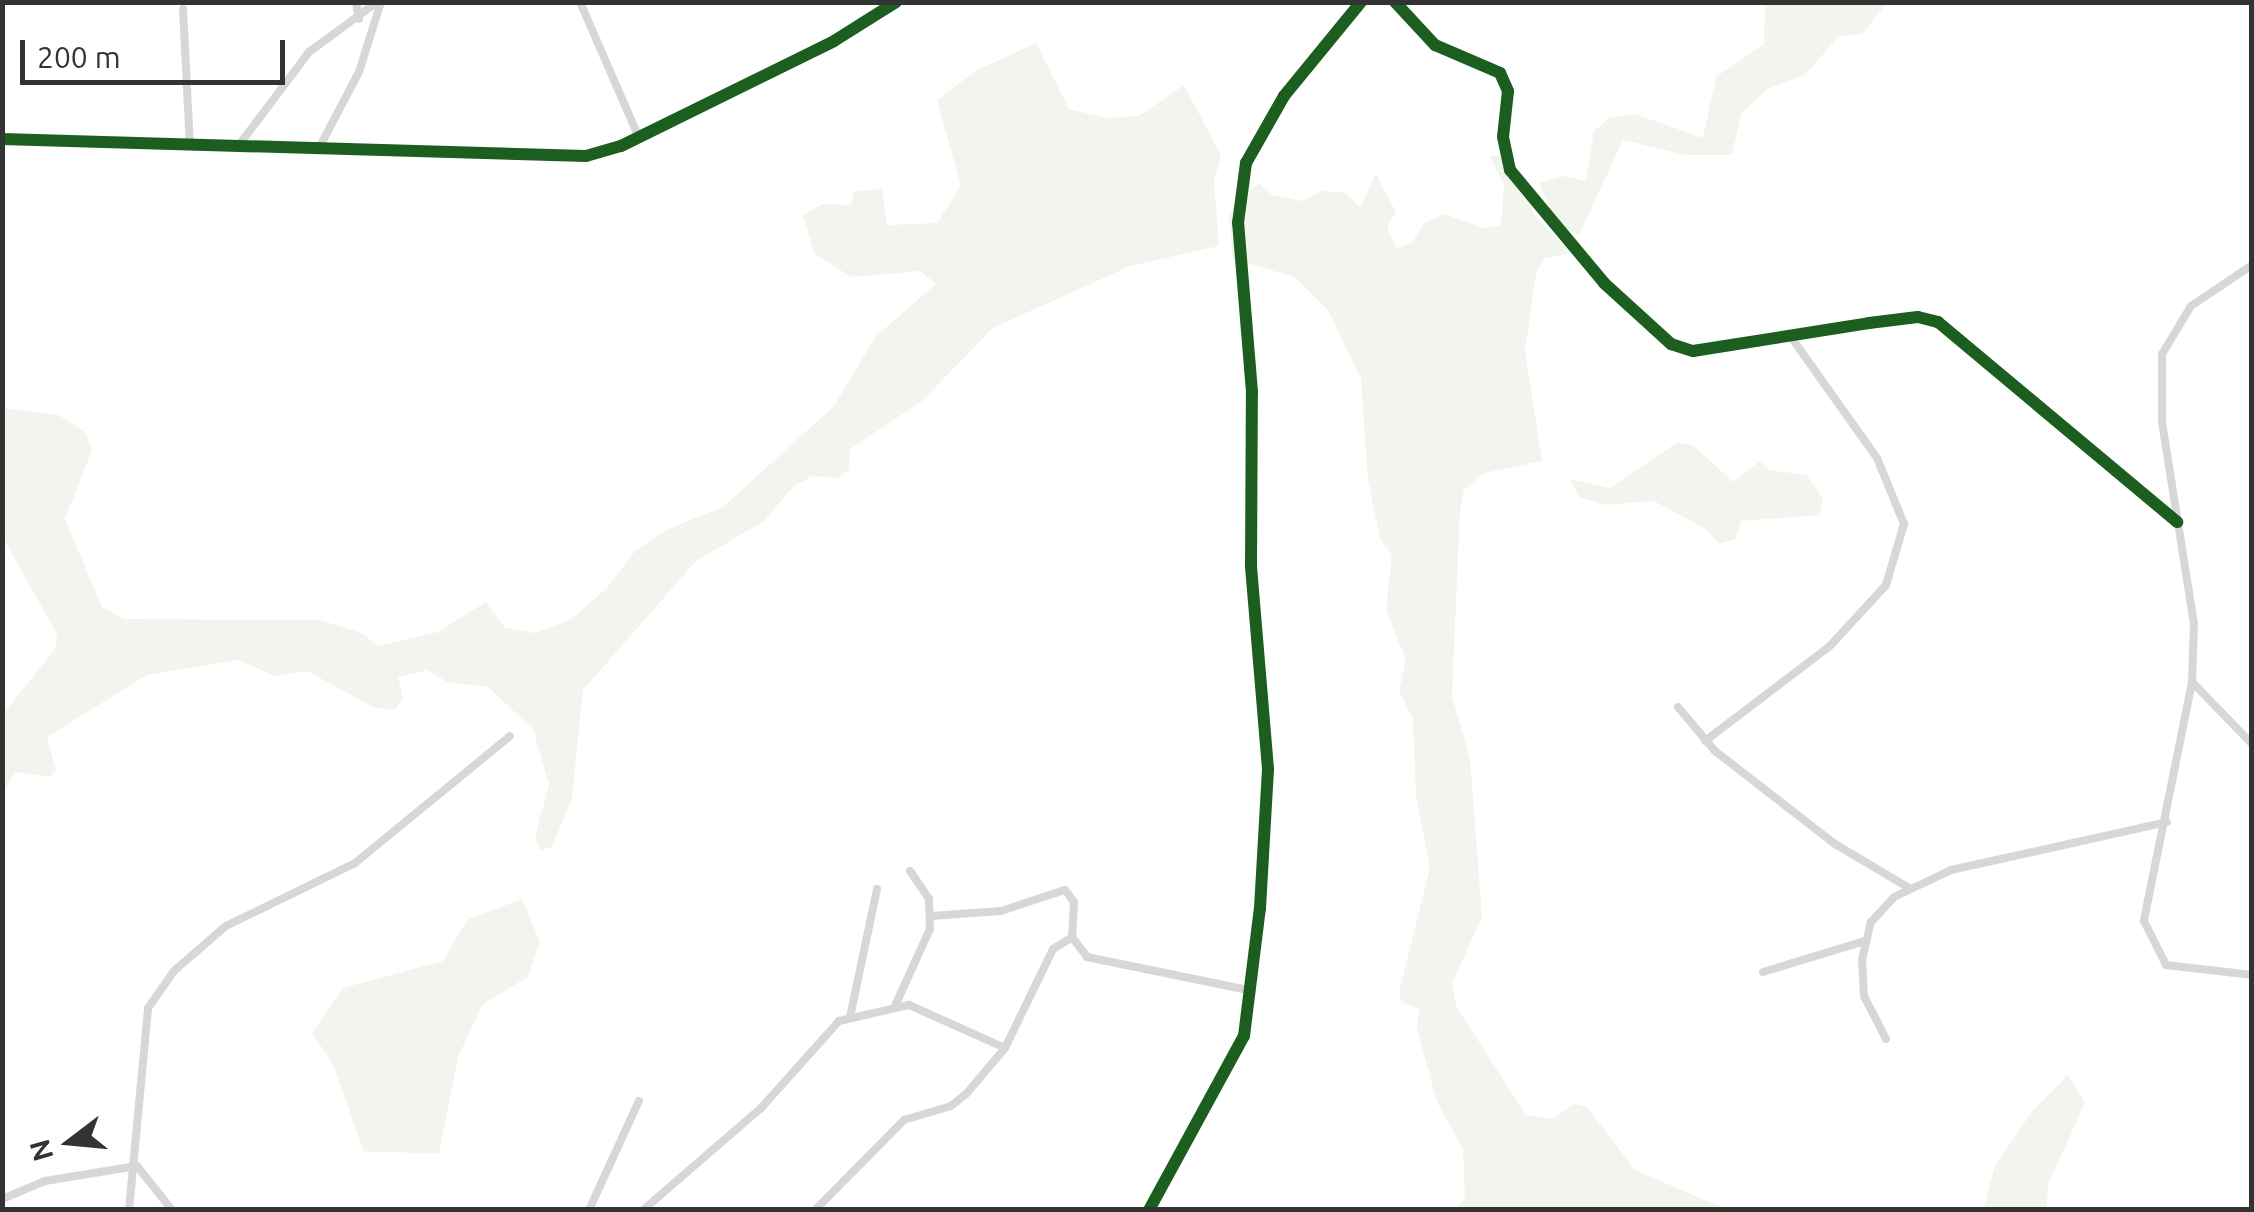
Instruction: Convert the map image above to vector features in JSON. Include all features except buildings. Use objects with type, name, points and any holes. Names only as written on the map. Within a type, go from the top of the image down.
[{"type":"street","points":[[356,2],[359,19]]},
{"type":"street","points":[[239,145],[298,64],[379,2]]},
{"type":"street","points":[[318,150],[358,72],[379,2]]},
{"type":"street","points":[[580,2],[638,138]]},
{"type":"street","points":[[2,139],[558,159],[638,138],[834,42],[896,2]]},
{"type":"street","points":[[1149,1210],[1244,1036],[1252,990],[1250,946],[1260,908],[1268,769],[1251,565],[1252,392],[1241,194],[1259,135],[1361,2]]},
{"type":"street","points":[[1395,2],[1435,44],[1500,73],[1508,91],[1503,137],[1510,170],[1649,329],[1693,351],[1918,317],[1938,322],[2178,522]]},
{"type":"street","points":[[183,9],[190,146]]},
{"type":"street","points":[[2252,265],[2191,306],[2162,354],[2158,380],[2194,623],[2192,682],[2144,921],[2157,953],[2178,968],[2252,975]]},
{"type":"street","points":[[1705,741],[1829,647],[1886,586],[1904,524],[1877,458],[1791,337]]},
{"type":"street","points":[[2192,682],[2252,744]]},
{"type":"street","points":[[1678,707],[1705,741],[1835,844],[1909,888]]},
{"type":"street","points":[[129,1210],[136,1166],[138,1071],[148,1008],[174,971],[226,926],[355,862],[510,736]]},
{"type":"street","points":[[1886,1040],[1864,996],[1864,942],[1871,922],[1909,888],[2016,852],[2166,822]]},
{"type":"street","points":[[895,1006],[931,916],[930,898],[910,871]]},
{"type":"street","points":[[931,916],[1001,910],[1056,888],[1072,894],[1072,937],[1086,956],[1252,990]]},
{"type":"street","points":[[850,1017],[877,889]]},
{"type":"street","points":[[815,1210],[904,1120],[951,1106],[1005,1048],[1054,949],[1072,937]]},
{"type":"street","points":[[1763,972],[1864,942]]},
{"type":"street","points":[[643,1210],[761,1108],[827,1027],[850,1017],[909,1005],[1005,1048]]},
{"type":"street","points":[[590,1210],[638,1101]]},
{"type":"street","points":[[2,1199],[45,1181],[136,1166]]},
{"type":"street","points":[[136,1166],[172,1210]]},
{"type":"shaded area","points":[[1765,3],[1887,3],[1862,34],[1839,36],[1805,75],[1767,89],[1741,114],[1732,155],[1686,155],[1623,140],[1579,235],[1557,225],[1539,183],[1564,176],[1586,181],[1594,131],[1609,118],[1635,114],[1703,138],[1716,77],[1764,44]]},
{"type":"shaded area","points":[[1036,43],[1069,109],[1106,118],[1139,116],[1184,85],[1221,156],[1214,180],[1219,246],[1130,266],[993,328],[922,401],[850,449],[849,469],[838,478],[812,476],[794,486],[764,521],[696,561],[583,690],[572,798],[552,847],[540,850],[535,837],[549,785],[533,729],[488,687],[447,682],[427,670],[398,677],[403,698],[395,710],[375,708],[307,671],[275,676],[238,660],[147,675],[47,737],[56,770],[49,777],[16,772],[3,791],[3,714],[55,649],[57,634],[3,538],[3,408],[59,415],[86,433],[92,450],[65,519],[102,607],[124,619],[320,620],[364,634],[377,646],[438,632],[486,602],[505,628],[535,633],[570,620],[606,589],[635,551],[666,530],[723,507],[834,406],[876,336],[936,284],[920,271],[851,277],[814,253],[803,215],[822,204],[851,205],[854,192],[882,189],[887,225],[937,223],[961,186],[937,100],[977,70]]},
{"type":"shaded area","points":[[1490,156],[1508,157],[1535,216],[1571,253],[1545,258],[1536,273],[1525,352],[1542,461],[1484,473],[1464,490],[1460,510],[1452,695],[1470,759],[1482,917],[1452,983],[1456,1006],[1526,1115],[1552,1119],[1574,1104],[1587,1107],[1635,1170],[1726,1209],[1457,1209],[1465,1196],[1463,1150],[1437,1102],[1417,1029],[1419,1009],[1402,1002],[1399,993],[1430,868],[1416,797],[1413,719],[1399,691],[1406,660],[1386,610],[1392,555],[1380,539],[1368,480],[1361,379],[1328,310],[1295,277],[1233,259],[1229,217],[1235,203],[1259,183],[1272,195],[1301,201],[1323,191],[1346,193],[1360,207],[1376,174],[1396,212],[1387,227],[1397,248],[1412,243],[1424,223],[1444,214],[1484,228],[1501,225],[1504,186]]},
{"type":"shaded area","points":[[1676,443],[1693,445],[1733,482],[1760,461],[1769,470],[1807,475],[1823,499],[1820,515],[1741,521],[1736,539],[1719,544],[1706,529],[1654,501],[1606,505],[1579,497],[1570,479],[1610,488]]},
{"type":"shaded area","points":[[522,899],[540,942],[528,977],[483,1004],[458,1057],[439,1153],[364,1152],[333,1064],[312,1033],[343,988],[443,961],[467,920]]},
{"type":"shaded area","points":[[2068,1075],[2085,1103],[2049,1182],[2046,1209],[1983,1209],[1995,1166],[2033,1110]]},
{"type":"cycle path","points":[[2,139],[586,156],[621,146],[834,41],[896,2]]},
{"type":"cycle path","points":[[1149,1210],[1244,1036],[1260,908],[1268,769],[1251,565],[1252,392],[1238,223],[1246,163],[1284,96],[1361,2]]},
{"type":"cycle path","points":[[1395,2],[1435,45],[1500,73],[1508,91],[1503,137],[1510,170],[1604,283],[1671,344],[1693,351],[1918,317],[1938,322],[2177,522]]}]
